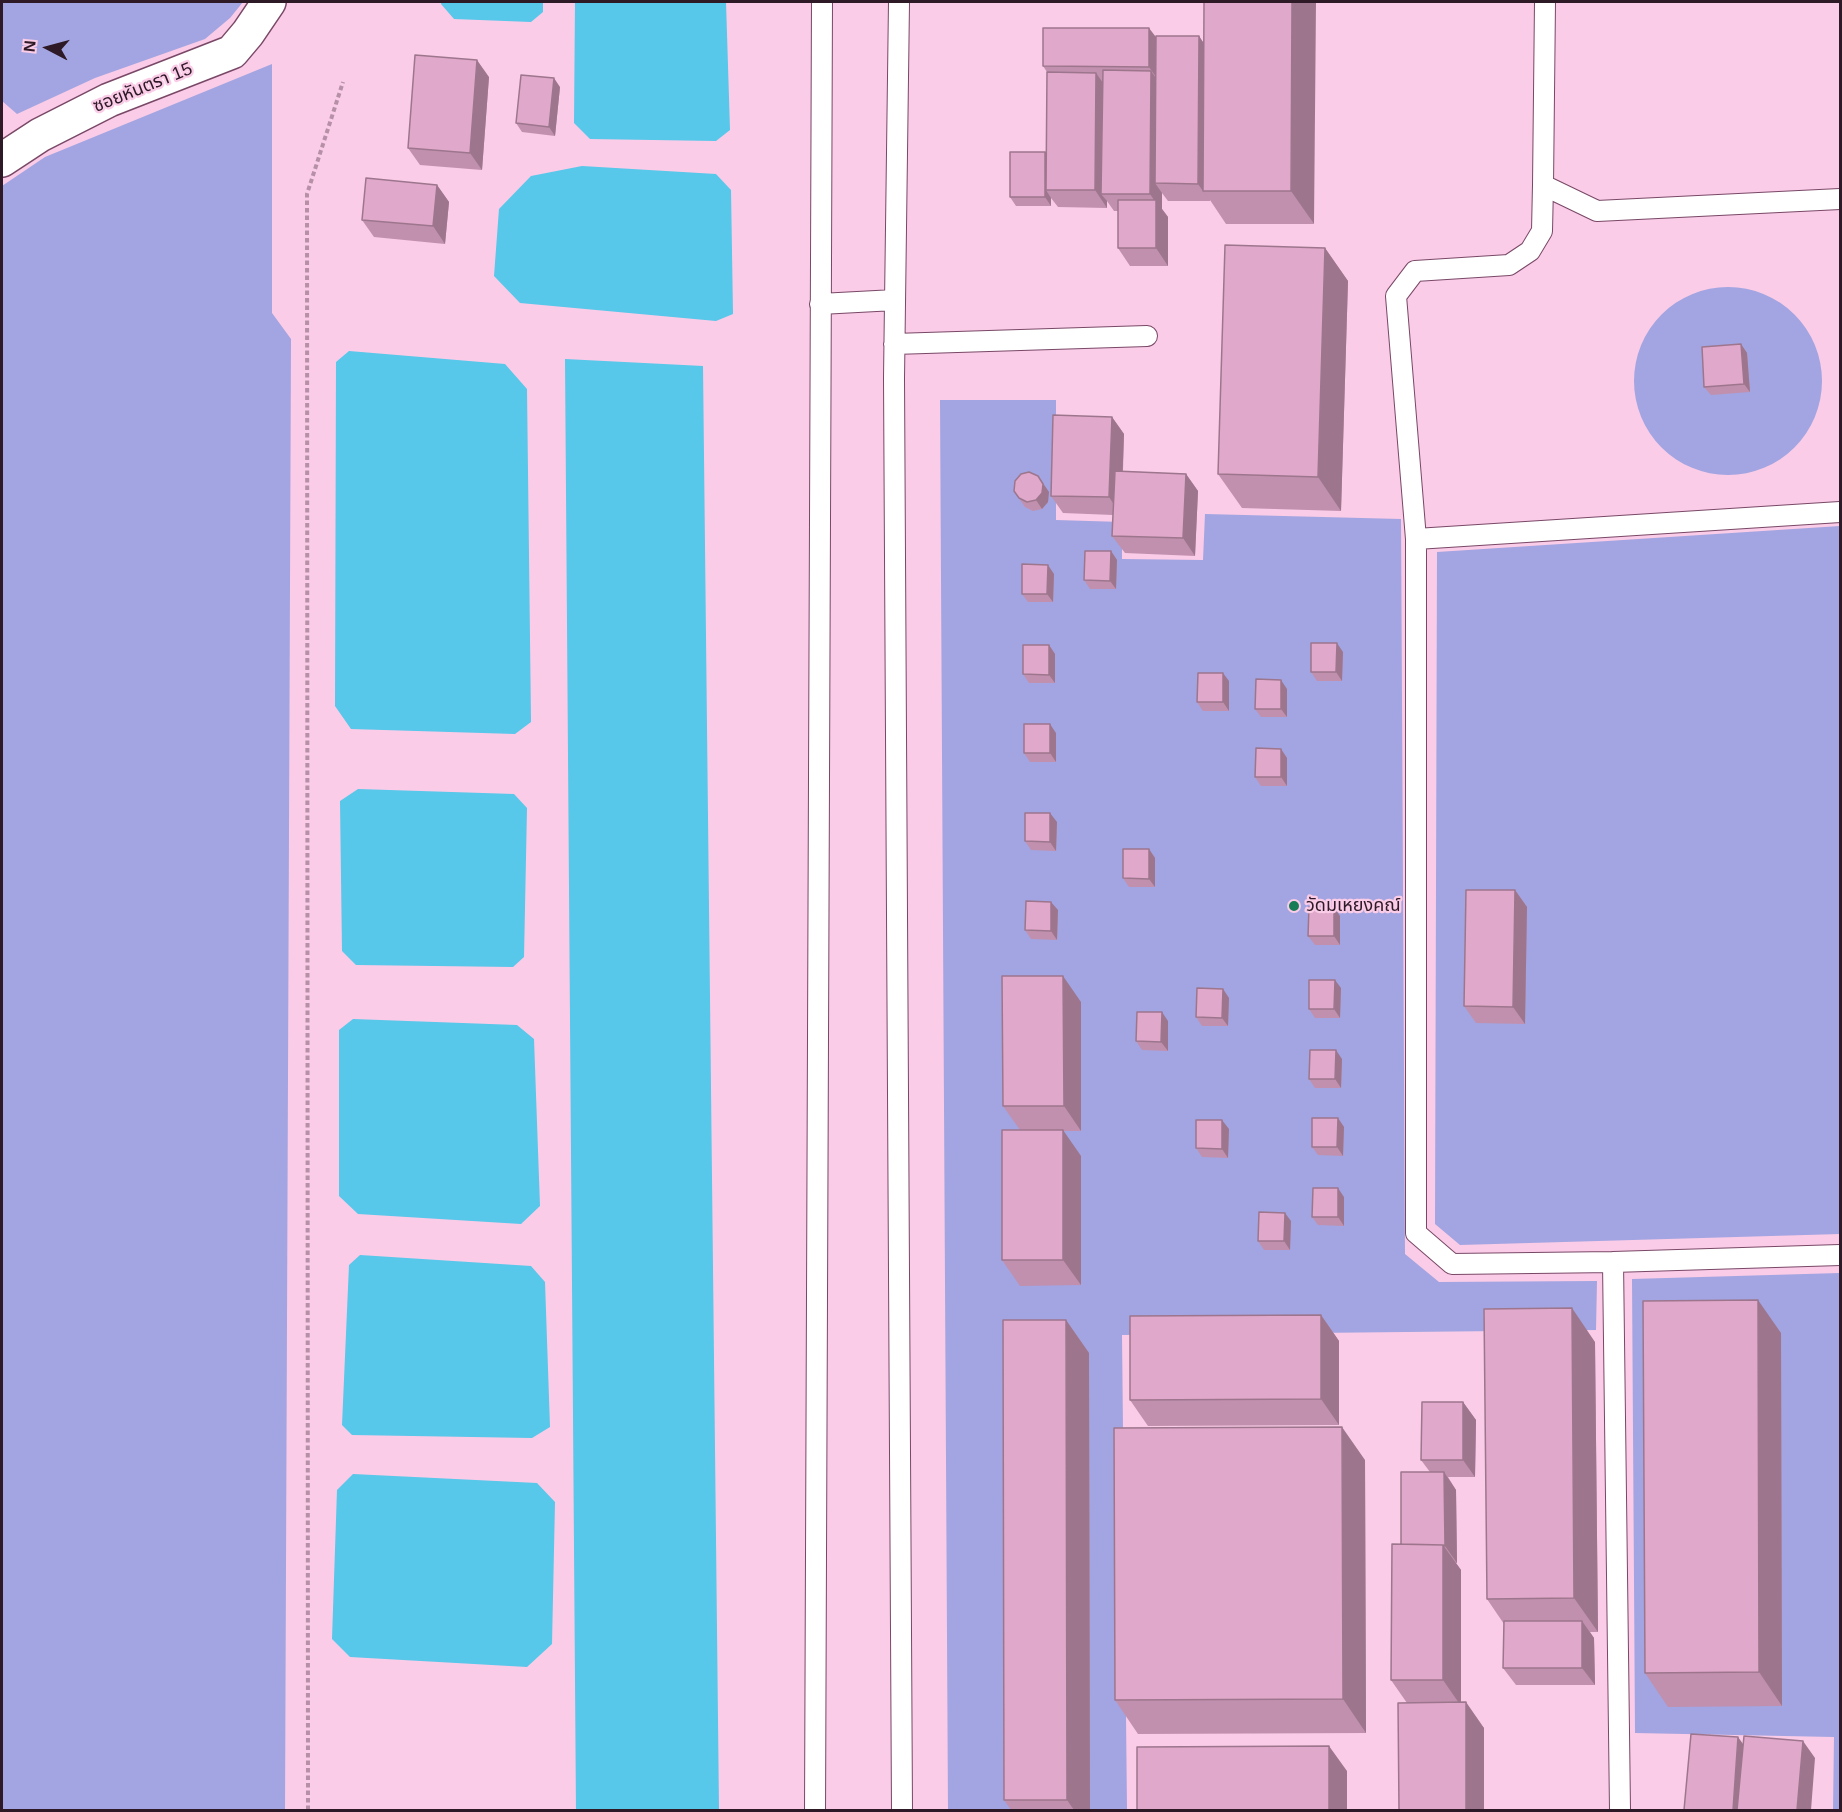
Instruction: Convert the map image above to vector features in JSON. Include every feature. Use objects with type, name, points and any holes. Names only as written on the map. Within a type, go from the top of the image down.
[{"type":"street","name":"ซอยหันตรา 15","points":[[2,160],[40,135],[109,100],[232,52],[269,2]]},
{"type":"lane","points":[[815,1810],[822,2]]},
{"type":"lane","points":[[899,2],[894,344],[902,1810]]},
{"type":"lane","points":[[1545,2],[1542,231],[1530,251],[1509,265],[1415,271],[1396,296],[1416,539],[1416,1233],[1452,1264],[1840,1255]]},
{"type":"lane","points":[[1543,185],[1597,211],[1840,198]]},
{"type":"lane","points":[[820,304],[895,300]]},
{"type":"lane","points":[[894,344],[1147,336]]},
{"type":"lane","points":[[1416,539],[1840,512]]},
{"type":"lane","points":[[1613,1262],[1620,1810]]},
{"type":"path","points":[[308,1810],[307,194],[343,82]]},
{"type":"shaded area","points":[[2,2],[243,2],[230,18],[205,39],[95,78],[17,114],[2,101]]},
{"type":"shaded area","points":[[441,2],[543,2],[543,12],[531,22],[454,19]]},
{"type":"shaded area","points":[[575,2],[726,2],[730,130],[716,141],[590,139],[574,123]]},
{"type":"shaded area","points":[[272,64],[272,313],[291,339],[285,1810],[2,1810],[2,186],[45,157]]},
{"type":"shaded area","points":[[582,166],[716,174],[731,190],[733,314],[716,321],[520,303],[494,276],[499,209],[531,176]]},
{"type":"shaded area","points":[[1719,287],[1737,287],[1764,294],[1795,314],[1815,345],[1822,381],[1815,417],[1795,448],[1764,468],[1737,475],[1719,475],[1684,464],[1668,454],[1655,441],[1638,408],[1634,390],[1634,372],[1645,337],[1655,321],[1668,308],[1701,291]]},
{"type":"shaded area","points":[[349,351],[505,364],[527,389],[531,722],[515,734],[351,729],[335,706],[336,362]]},
{"type":"shaded area","points":[[565,359],[703,366],[719,1810],[576,1810]]},
{"type":"shaded area","points":[[940,400],[1056,400],[1056,520],[1122,522],[1122,559],[1203,560],[1205,514],[1401,519],[1405,1254],[1439,1282],[1597,1281],[1596,1330],[1122,1335],[1127,1810],[948,1810]]},
{"type":"shaded area","points":[[1840,526],[1840,1234],[1460,1245],[1435,1224],[1437,552]]},
{"type":"shaded area","points":[[358,789],[514,794],[527,808],[524,957],[513,967],[356,965],[342,951],[340,801]]},
{"type":"shaded area","points":[[353,1019],[517,1025],[534,1039],[540,1206],[521,1224],[358,1214],[339,1196],[339,1030]]},
{"type":"shaded area","points":[[360,1255],[531,1266],[545,1282],[550,1427],[532,1438],[352,1435],[342,1425],[349,1265]]},
{"type":"shaded area","points":[[1840,1273],[1840,1810],[1833,1810],[1834,1737],[1635,1733],[1632,1279]]},
{"type":"shaded area","points":[[353,1474],[537,1483],[555,1502],[552,1644],[527,1667],[350,1657],[332,1639],[337,1490]]},
{"type":"building","points":[[1204,2],[1292,2],[1291,191],[1203,191]]},
{"type":"building","points":[[1043,28],[1149,28],[1149,67],[1043,66]]},
{"type":"building","points":[[1156,36],[1199,36],[1198,184],[1155,183]]},
{"type":"building","points":[[415,55],[477,60],[470,153],[408,148]]},
{"type":"building","points":[[1103,70],[1151,71],[1150,194],[1101,194]]},
{"type":"building","points":[[1047,72],[1096,73],[1095,190],[1046,190]]},
{"type":"building","points":[[521,75],[554,78],[549,127],[516,123]]},
{"type":"building","points":[[1010,152],[1045,152],[1045,197],[1010,197]]},
{"type":"building","points":[[366,178],[437,185],[433,226],[362,220]]},
{"type":"building","points":[[1118,200],[1156,200],[1156,248],[1118,248]]},
{"type":"building","points":[[1225,245],[1325,248],[1318,477],[1218,474]]},
{"type":"building","points":[[1741,344],[1744,384],[1704,387],[1702,347]]},
{"type":"building","points":[[1053,415],[1112,417],[1109,497],[1051,496]]},
{"type":"building","points":[[1115,471],[1186,474],[1183,538],[1112,536]]},
{"type":"building","points":[[1029,472],[1038,476],[1043,484],[1042,493],[1036,500],[1027,502],[1019,498],[1014,491],[1015,481],[1021,474]]},
{"type":"building","points":[[1085,551],[1111,551],[1110,581],[1084,580]]},
{"type":"building","points":[[1022,564],[1048,565],[1047,594],[1022,594]]},
{"type":"building","points":[[1311,643],[1337,643],[1336,672],[1311,672]]},
{"type":"building","points":[[1023,645],[1049,645],[1049,675],[1023,674]]},
{"type":"building","points":[[1198,673],[1223,673],[1223,702],[1197,702]]},
{"type":"building","points":[[1256,679],[1281,680],[1281,709],[1255,709]]},
{"type":"building","points":[[1024,724],[1050,724],[1050,753],[1024,753]]},
{"type":"building","points":[[1256,748],[1281,749],[1281,777],[1255,777]]},
{"type":"building","points":[[1025,813],[1050,813],[1050,842],[1025,841]]},
{"type":"building","points":[[1123,849],[1149,849],[1149,879],[1123,878]]},
{"type":"building","points":[[1466,890],[1515,890],[1513,1007],[1464,1006]]},
{"type":"building","points":[[1026,901],[1051,902],[1051,931],[1025,930]]},
{"type":"building","points":[[1309,907],[1334,907],[1334,936],[1308,936]]},
{"type":"building","points":[[1002,976],[1063,976],[1064,1106],[1003,1106]]},
{"type":"building","points":[[1309,980],[1335,980],[1334,1009],[1309,1009]]},
{"type":"building","points":[[1197,988],[1223,989],[1222,1018],[1196,1017]]},
{"type":"building","points":[[1137,1012],[1162,1012],[1161,1042],[1136,1041]]},
{"type":"building","points":[[1310,1050],[1336,1050],[1335,1079],[1309,1079]]},
{"type":"building","points":[[1312,1118],[1338,1118],[1337,1147],[1312,1147]]},
{"type":"building","points":[[1196,1120],[1222,1120],[1222,1149],[1196,1148]]},
{"type":"building","points":[[1002,1130],[1063,1130],[1063,1260],[1002,1260]]},
{"type":"building","points":[[1313,1188],[1338,1188],[1338,1217],[1312,1217]]},
{"type":"building","points":[[1259,1212],[1285,1213],[1284,1241],[1258,1241]]},
{"type":"building","points":[[1758,1300],[1759,1672],[1645,1673],[1643,1301]]},
{"type":"building","points":[[1572,1308],[1574,1598],[1487,1599],[1484,1309]]},
{"type":"building","points":[[1321,1315],[1321,1399],[1130,1400],[1130,1316]]},
{"type":"building","points":[[1003,1320],[1066,1320],[1067,1800],[1004,1800]]},
{"type":"building","points":[[1422,1402],[1463,1402],[1463,1460],[1421,1460]]},
{"type":"building","points":[[1342,1427],[1343,1699],[1115,1700],[1114,1428]]},
{"type":"building","points":[[1401,1472],[1444,1472],[1445,1546],[1401,1544]]},
{"type":"building","points":[[1392,1544],[1443,1545],[1443,1680],[1391,1680]]},
{"type":"building","points":[[1504,1621],[1582,1621],[1582,1668],[1503,1668]]},
{"type":"building","points":[[1466,1702],[1466,1810],[1399,1810],[1398,1703]]},
{"type":"building","points":[[1691,1734],[1738,1737],[1733,1810],[1684,1810]]},
{"type":"building","points":[[1744,1736],[1803,1741],[1797,1810],[1737,1810]]},
{"type":"building","points":[[1329,1746],[1329,1810],[1137,1810],[1137,1747]]},
{"type":"place","name":"วัดมเหยงคณ์","points":[[1294,906]]}]
